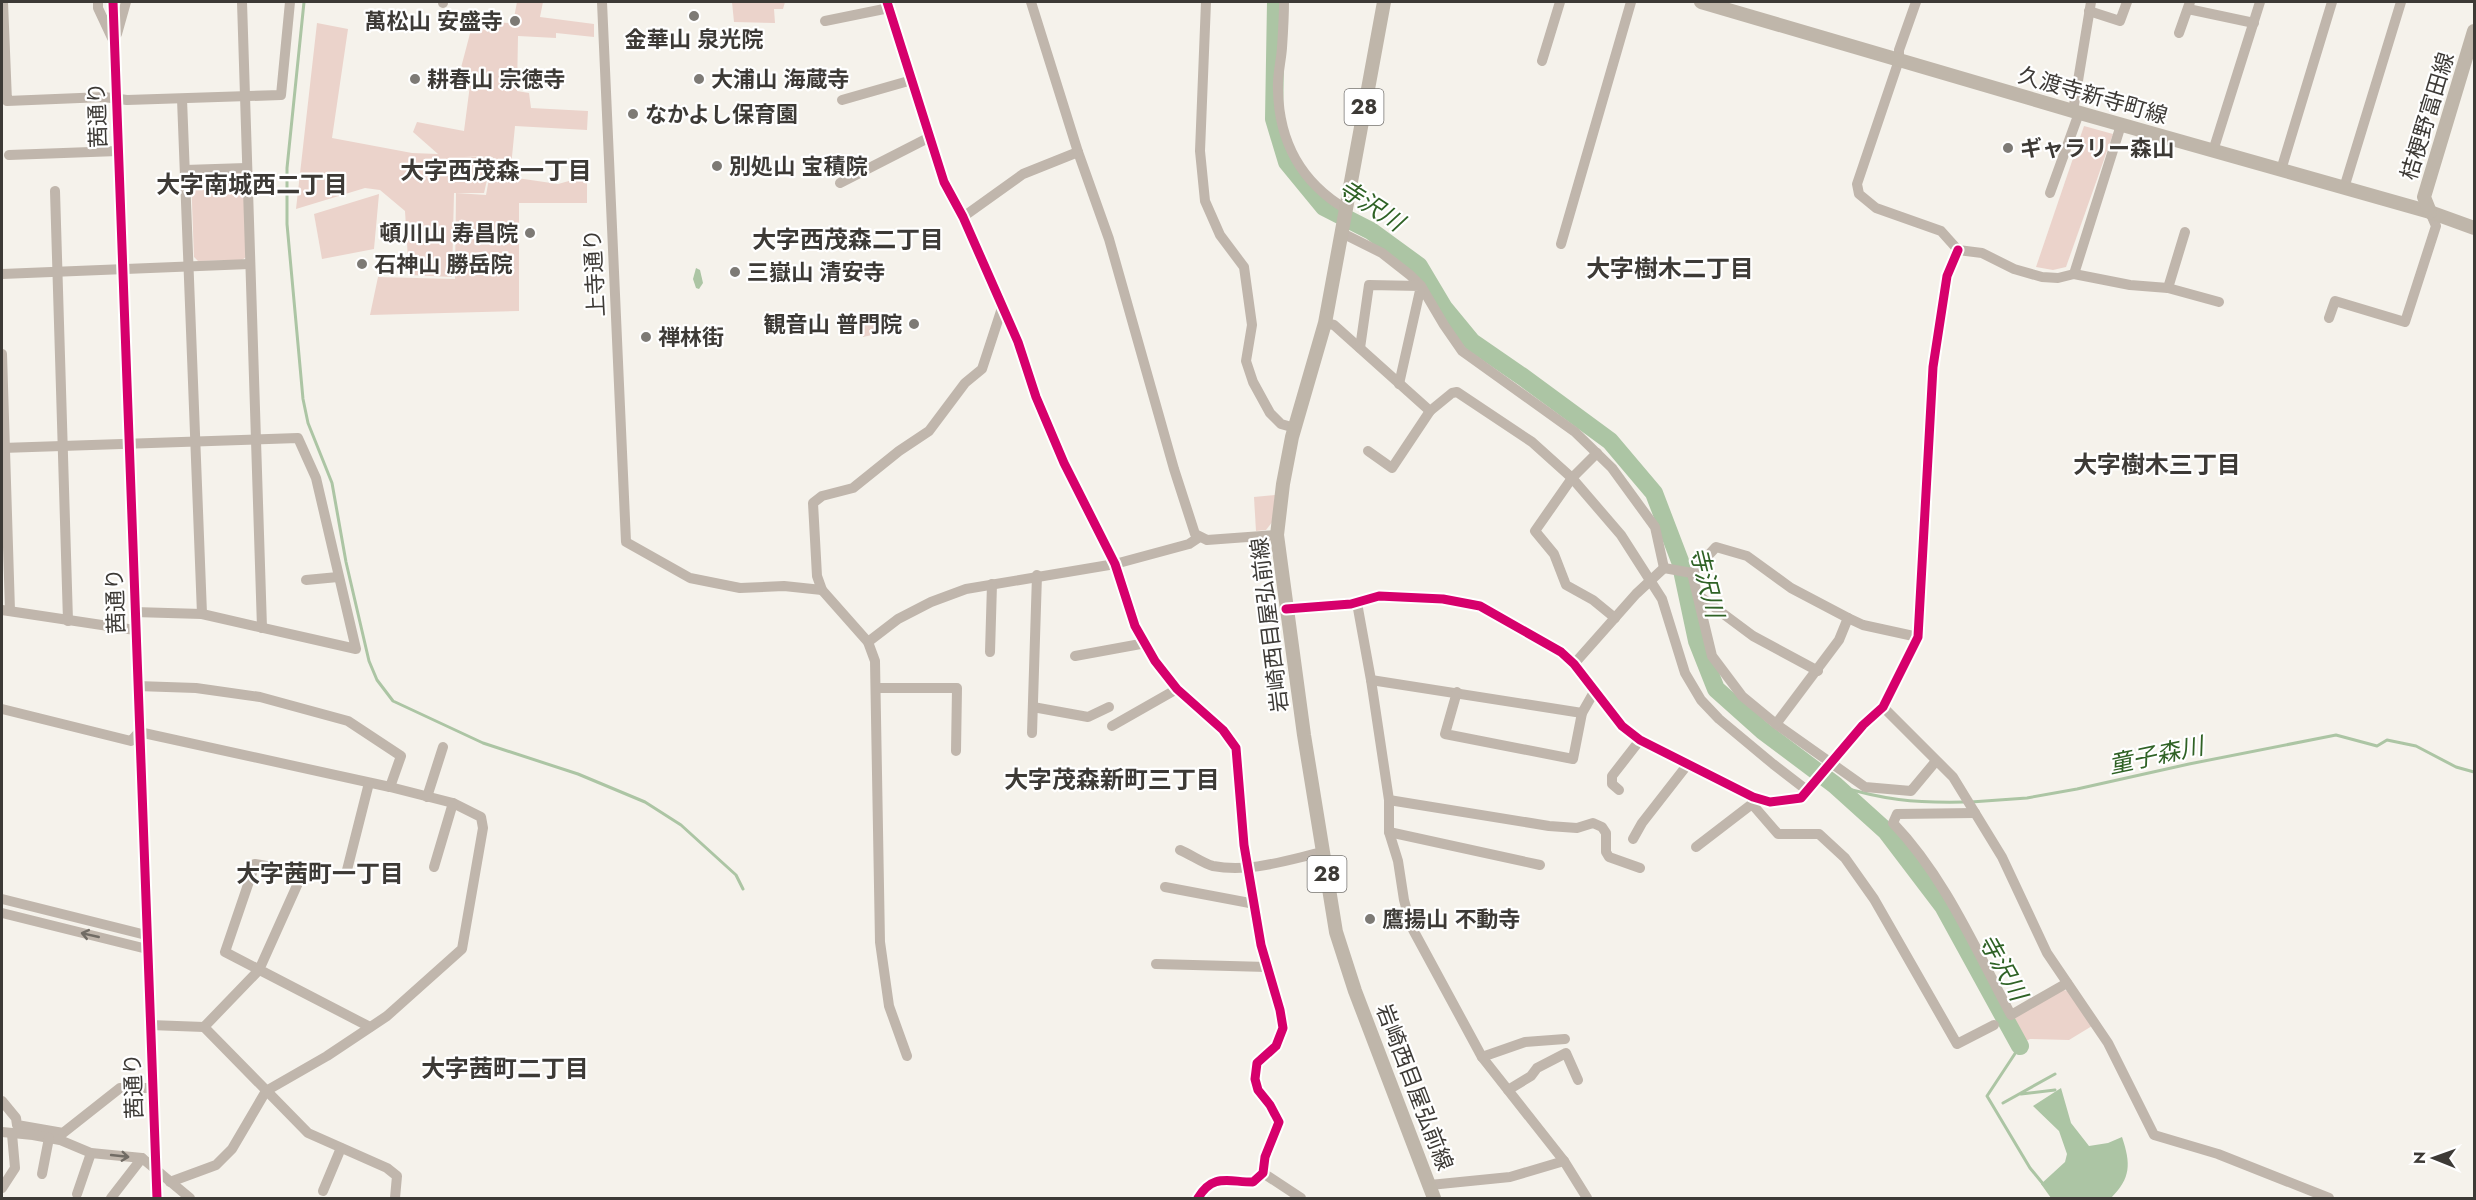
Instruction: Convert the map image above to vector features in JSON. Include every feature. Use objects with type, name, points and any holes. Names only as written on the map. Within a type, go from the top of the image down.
[{"type":"main road","name":"岩崎西目屋弘前線","points":[[1384,2],[1326,323],[1295,428],[1283,484],[1277,535],[1286,609],[1336,932],[1355,991],[1434,1198]]},
{"type":"main road","name":"久渡寺新寺町線","points":[[1701,2],[2121,125],[2430,212],[2475,228]]},
{"type":"main road","name":"桔梗野富田線","points":[[2430,212],[2424,197],[2475,31]]},
{"type":"street","points":[[3,2],[7,101],[104,97],[182,99],[281,95],[290,2]]},
{"type":"street","points":[[98,2],[98,8],[114,43]]},
{"type":"street","name":"茜通り","points":[[113,2],[157,1198]]},
{"type":"street","points":[[114,43],[126,2]]},
{"type":"street","points":[[242,2],[262,628]]},
{"type":"street","name":"上寺通り","points":[[602,2],[626,542],[690,578],[740,588],[784,586],[822,590]]},
{"type":"street","points":[[1031,2],[1078,152],[1109,239],[1193,530],[1198,538],[1207,540],[1277,535]]},
{"type":"street","points":[[1206,2],[1200,151],[1205,201],[1220,235],[1244,267],[1252,325],[1246,361],[1253,382],[1270,413],[1281,424],[1295,428]]},
{"type":"street","points":[[1284,2],[1278,90],[1283,126],[1292,154],[1309,180],[1326,197],[1346,211]]},
{"type":"street","points":[[1542,61],[1560,2]]},
{"type":"street","points":[[1561,244],[1631,2]]},
{"type":"street","points":[[1916,2],[1857,184],[1859,194],[1876,208],[1941,231],[1958,250],[1982,253],[2014,269],[2042,277],[2058,278],[2074,274],[2130,285],[2168,288],[2218,302]]},
{"type":"street","points":[[2050,193],[2076,112],[2090,6],[2120,21],[2127,2]]},
{"type":"street","points":[[2212,151],[2260,2]]},
{"type":"street","points":[[2282,170],[2332,2]]},
{"type":"street","points":[[2344,188],[2401,2]]},
{"type":"street","points":[[825,21],[888,5],[944,182],[963,217],[1018,342],[1036,397],[1064,463],[1115,564],[1135,626],[1155,661],[1177,689],[1223,730],[1236,748],[1244,845],[1267,967],[1283,1028],[1276,1046],[1257,1063],[1254,1074],[1258,1090],[1270,1105],[1279,1122],[1265,1157],[1263,1173],[1253,1182],[1219,1180],[1208,1184],[1198,1198]]},
{"type":"street","points":[[2179,33],[2189,5],[2254,23]]},
{"type":"street","points":[[842,100],[912,80]]},
{"type":"street","points":[[182,99],[202,614]]},
{"type":"street","points":[[2074,274],[2121,125]]},
{"type":"street","points":[[840,183],[930,137]]},
{"type":"street","points":[[9,155],[118,151]]},
{"type":"street","points":[[963,217],[1023,174],[1078,152]]},
{"type":"street","points":[[185,170],[246,168]]},
{"type":"street","points":[[55,191],[68,621]]},
{"type":"street","points":[[2329,318],[2335,301],[2405,322],[2436,226],[2430,212]]},
{"type":"street","points":[[1343,231],[1382,253],[1421,286],[1462,351],[1575,432],[1612,468],[1655,527],[1666,569]]},
{"type":"street","points":[[2168,288],[2185,232]]},
{"type":"street","points":[[1696,847],[1753,801],[1770,802],[1801,798],[1863,725],[1883,707],[1918,637],[1934,367],[1947,276],[1958,250]]},
{"type":"street","points":[[2,274],[249,264]]},
{"type":"street","points":[[1360,348],[1369,285],[1421,286]]},
{"type":"street","points":[[1399,384],[1421,286]]},
{"type":"street","points":[[907,1056],[890,1006],[880,942],[877,688],[874,661],[868,642],[822,590],[817,576],[813,503],[822,496],[853,488],[899,451],[929,431],[965,383],[982,369],[1002,308]]},
{"type":"street","points":[[1326,323],[1334,325],[1430,411]]},
{"type":"street","points":[[2,354],[6,610],[135,630]]},
{"type":"street","points":[[1368,451],[1392,468],[1430,411],[1452,393],[1457,392],[1532,442],[1572,478],[1621,535],[1662,599],[1685,674],[1701,700],[1725,724],[1811,788]]},
{"type":"street","points":[[2,448],[298,438],[316,478],[356,649],[202,614],[134,612]]},
{"type":"street","points":[[1597,453],[1572,478],[1535,531],[1554,554],[1566,585],[1593,600],[1615,618]]},
{"type":"street","points":[[868,642],[898,620],[931,602],[966,589],[1037,575],[1061,574],[1115,564],[1189,544],[1198,538]]},
{"type":"street","points":[[1690,573],[1716,547],[1747,556],[1791,588],[1863,625],[1918,637]]},
{"type":"street","points":[[1574,664],[1649,580],[1666,569],[1690,573]]},
{"type":"street","points":[[1690,573],[1698,596],[1712,656],[1742,696],[1829,766],[1865,787],[1911,791],[1936,761]]},
{"type":"street","points":[[1032,733],[1037,575]]},
{"type":"street","points":[[306,580],[339,577]]},
{"type":"street","points":[[990,652],[992,584]]},
{"type":"street","points":[[1286,609],[1357,603],[1379,596],[1443,599],[1480,606],[1561,652],[1574,664],[1622,726],[1640,740],[1753,801],[1778,834],[1819,834],[1845,858],[1874,899],[1957,1044],[1994,1025]]},
{"type":"street","points":[[1698,596],[1753,636],[1818,671]]},
{"type":"street","points":[[1357,603],[1389,800],[1389,832],[1398,861],[1411,926],[1482,1057],[1564,1161],[1587,1198]]},
{"type":"street","points":[[1776,724],[1818,671],[1839,640],[1848,618]]},
{"type":"street","points":[[1075,656],[1146,643]]},
{"type":"street","points":[[1371,680],[1582,713]]},
{"type":"street","points":[[137,686],[196,688],[260,697],[348,721],[401,756],[390,787]]},
{"type":"street","points":[[877,688],[957,688],[956,752]]},
{"type":"street","points":[[1112,726],[1177,689]]},
{"type":"street","points":[[1457,692],[1446,734],[1573,759],[1582,713],[1594,692]]},
{"type":"street","points":[[1033,707],[1088,717],[1109,707]]},
{"type":"street","points":[[1883,707],[1953,777],[2002,857],[2047,953],[2108,1043],[2154,1135],[2218,1154],[2329,1198]]},
{"type":"street","points":[[2,709],[131,741],[139,732],[390,787],[453,803],[482,817],[483,828],[462,949],[414,994],[370,1027],[327,1056],[266,1091],[232,1149],[216,1165],[170,1182]]},
{"type":"street","points":[[1619,790],[1612,783],[1612,776],[1640,740]]},
{"type":"street","points":[[427,797],[443,747]]},
{"type":"street","points":[[1633,838],[1688,764]]},
{"type":"street","points":[[347,870],[369,783]]},
{"type":"street","points":[[1389,800],[1549,826],[1577,828],[1593,823],[1602,827],[1606,833],[1606,852],[1609,857],[1640,868]]},
{"type":"street","points":[[434,867],[453,803]]},
{"type":"street","points":[[1973,811],[1897,814],[1893,823],[1911,841],[1949,899],[2011,1015],[2067,983]]},
{"type":"street","points":[[1389,832],[1540,865]]},
{"type":"street","points":[[1180,850],[1210,866],[1249,869],[1323,852]]},
{"type":"street","points":[[204,1027],[259,970],[303,872],[255,864],[225,952],[259,970],[370,1027]]},
{"type":"street","points":[[1165,887],[1255,904]]},
{"type":"street","points":[[2,899],[146,935]]},
{"type":"street","points":[[2,913],[147,949]]},
{"type":"street","points":[[1156,964],[1267,967]]},
{"type":"street","points":[[150,1025],[204,1027],[308,1133],[387,1168],[397,1176],[395,1198]]},
{"type":"street","points":[[1482,1057],[1525,1042],[1564,1039]]},
{"type":"street","points":[[1508,1090],[1531,1076],[1537,1068],[1566,1053],[1578,1080]]},
{"type":"street","points":[[2,1101],[16,1118],[17,1125],[63,1133],[120,1088],[152,1088]]},
{"type":"street","points":[[2,1188],[15,1168],[7,1133],[49,1138],[91,1153],[142,1158],[190,1198]]},
{"type":"street","points":[[42,1174],[49,1138]]},
{"type":"street","points":[[323,1191],[341,1148]]},
{"type":"street","points":[[77,1194],[91,1153]]},
{"type":"street","points":[[111,1198],[140,1165],[142,1158]]},
{"type":"street","points":[[1430,1185],[1510,1177],[1564,1161]]},
{"type":"street","points":[[1263,1173],[1301,1198]]},
{"type":"shaded area","points":[[517,2],[543,2],[540,17],[594,24],[594,37],[556,33],[556,38],[518,36],[517,91],[529,93],[531,108],[588,111],[587,130],[515,126],[510,177],[558,184],[587,176],[587,203],[519,203],[519,311],[370,315],[378,277],[455,279],[456,193],[454,193],[452,277],[409,275],[405,211],[380,190],[365,188],[296,209],[317,23],[348,29],[332,138],[412,153],[438,154],[413,132],[417,122],[464,131],[470,85],[458,79],[472,26],[488,31],[489,22],[513,23]],"holes":[[[464,156],[493,157],[486,195],[456,193],[484,193],[492,158]]]},
{"type":"shaded area","points":[[732,2],[785,2],[783,9],[774,9],[775,23],[734,22]]},
{"type":"shaded area","points":[[2084,126],[2113,134],[2066,267],[2053,270],[2036,267]]},
{"type":"shaded area","points":[[193,171],[239,171],[243,174],[246,257],[242,260],[198,261],[194,257],[191,176]]},
{"type":"shaded area","points":[[379,194],[374,249],[322,259],[314,214]]},
{"type":"shaded area","points":[[696,268],[700,270],[703,283],[699,289],[696,288],[693,279]]},
{"type":"shaded area","points":[[879,312],[881,333],[863,337],[861,315]]},
{"type":"shaded area","points":[[1275,495],[1273,521],[1266,530],[1256,531],[1254,497]]},
{"type":"shaded area","points":[[2063,990],[2069,991],[2092,1026],[2069,1040],[2030,1039],[2026,1041],[2014,1018]]},
{"type":"shaded area","points":[[2061,1088],[2071,1123],[2089,1146],[2108,1143],[2122,1137],[2128,1163],[2126,1177],[2111,1198],[2051,1198],[2041,1184],[2065,1162],[2067,1154],[2059,1131],[2033,1106]]},
{"type":"waterway","points":[[304,2],[287,168],[287,224],[303,399],[308,423],[332,483],[346,562],[369,661],[377,680],[393,701],[483,743],[578,774],[645,802],[681,825],[736,875],[743,889]]},
{"type":"waterway","name":"寺沢川","points":[[1276,2],[1274,119],[1287,162],[1324,207],[1371,231],[1419,266],[1444,308],[1472,342],[1610,441],[1654,493],[1680,561],[1697,641],[1716,689],[1763,731],[1835,785],[1886,831],[1943,906],[2020,1046]]},
{"type":"waterway","name":"童子森川","points":[[1971,802],[2027,798],[2077,789],[2336,735],[2377,746],[2387,740],[2416,746],[2456,767],[2474,772]]},
{"type":"waterway","name":"童子森川","points":[[1835,785],[1899,800],[1964,802]]},
{"type":"waterway","name":"寺沢川","points":[[2020,1046],[1987,1096],[2030,1168],[2044,1185]]},
{"type":"waterway","points":[[2003,1103],[2055,1074]]},
{"type":"waterway","points":[[2021,1094],[2055,1090]]},
{"type":"cycle path","points":[[113,2],[157,1198]]},
{"type":"cycle path","points":[[887,2],[944,182],[963,217],[1018,342],[1036,397],[1064,463],[1115,564],[1135,626],[1155,661],[1177,689],[1223,730],[1236,748],[1244,845],[1261,945],[1283,1028],[1276,1046],[1257,1063],[1255,1079],[1258,1090],[1270,1105],[1279,1122],[1265,1157],[1263,1173],[1253,1182],[1229,1180],[1215,1182],[1209,1185],[1198,1198]]},
{"type":"cycle path","points":[[1286,609],[1351,604],[1379,596],[1443,599],[1480,606],[1561,652],[1574,664],[1622,726],[1640,740],[1753,797],[1770,802],[1801,798],[1863,725],[1883,707],[1918,637],[1933,367],[1947,276],[1958,250]]},
{"type":"place","name":"金華山 泉光院","points":[[694,16]]},
{"type":"place","name":"萬松山 安盛寺","points":[[515,21]]},
{"type":"place","name":"耕春山 宗徳寺","points":[[415,79]]},
{"type":"place","name":"大浦山 海蔵寺","points":[[699,79]]},
{"type":"place","name":"なかよし保育園","points":[[633,114]]},
{"type":"place","name":"ギャラリー森山","points":[[2008,148]]},
{"type":"place","name":"別処山 宝積院","points":[[717,166]]},
{"type":"place","name":"頓川山 寿昌院","points":[[530,233]]},
{"type":"place","name":"石神山 勝岳院","points":[[362,264]]},
{"type":"place","name":"三嶽山 清安寺","points":[[735,272]]},
{"type":"place","name":"観音山 普門院","points":[[914,324]]},
{"type":"place","name":"禅林街","points":[[646,337]]},
{"type":"place","name":"鷹揚山 不動寺","points":[[1370,919]]},
{"type":"district","name":"大字西茂森一丁目","points":[[496,170]]},
{"type":"district","name":"大字南城西二丁目","points":[[252,184]]},
{"type":"district","name":"大字西茂森二丁目","points":[[848,239]]},
{"type":"district","name":"大字樹木二丁目","points":[[1670,268]]},
{"type":"district","name":"大字樹木三丁目","points":[[2157,464]]},
{"type":"district","name":"大字茂森新町三丁目","points":[[1112,779]]},
{"type":"district","name":"大字茜町一丁目","points":[[320,873]]},
{"type":"district","name":"大字茜町二丁目","points":[[505,1068]]}]
